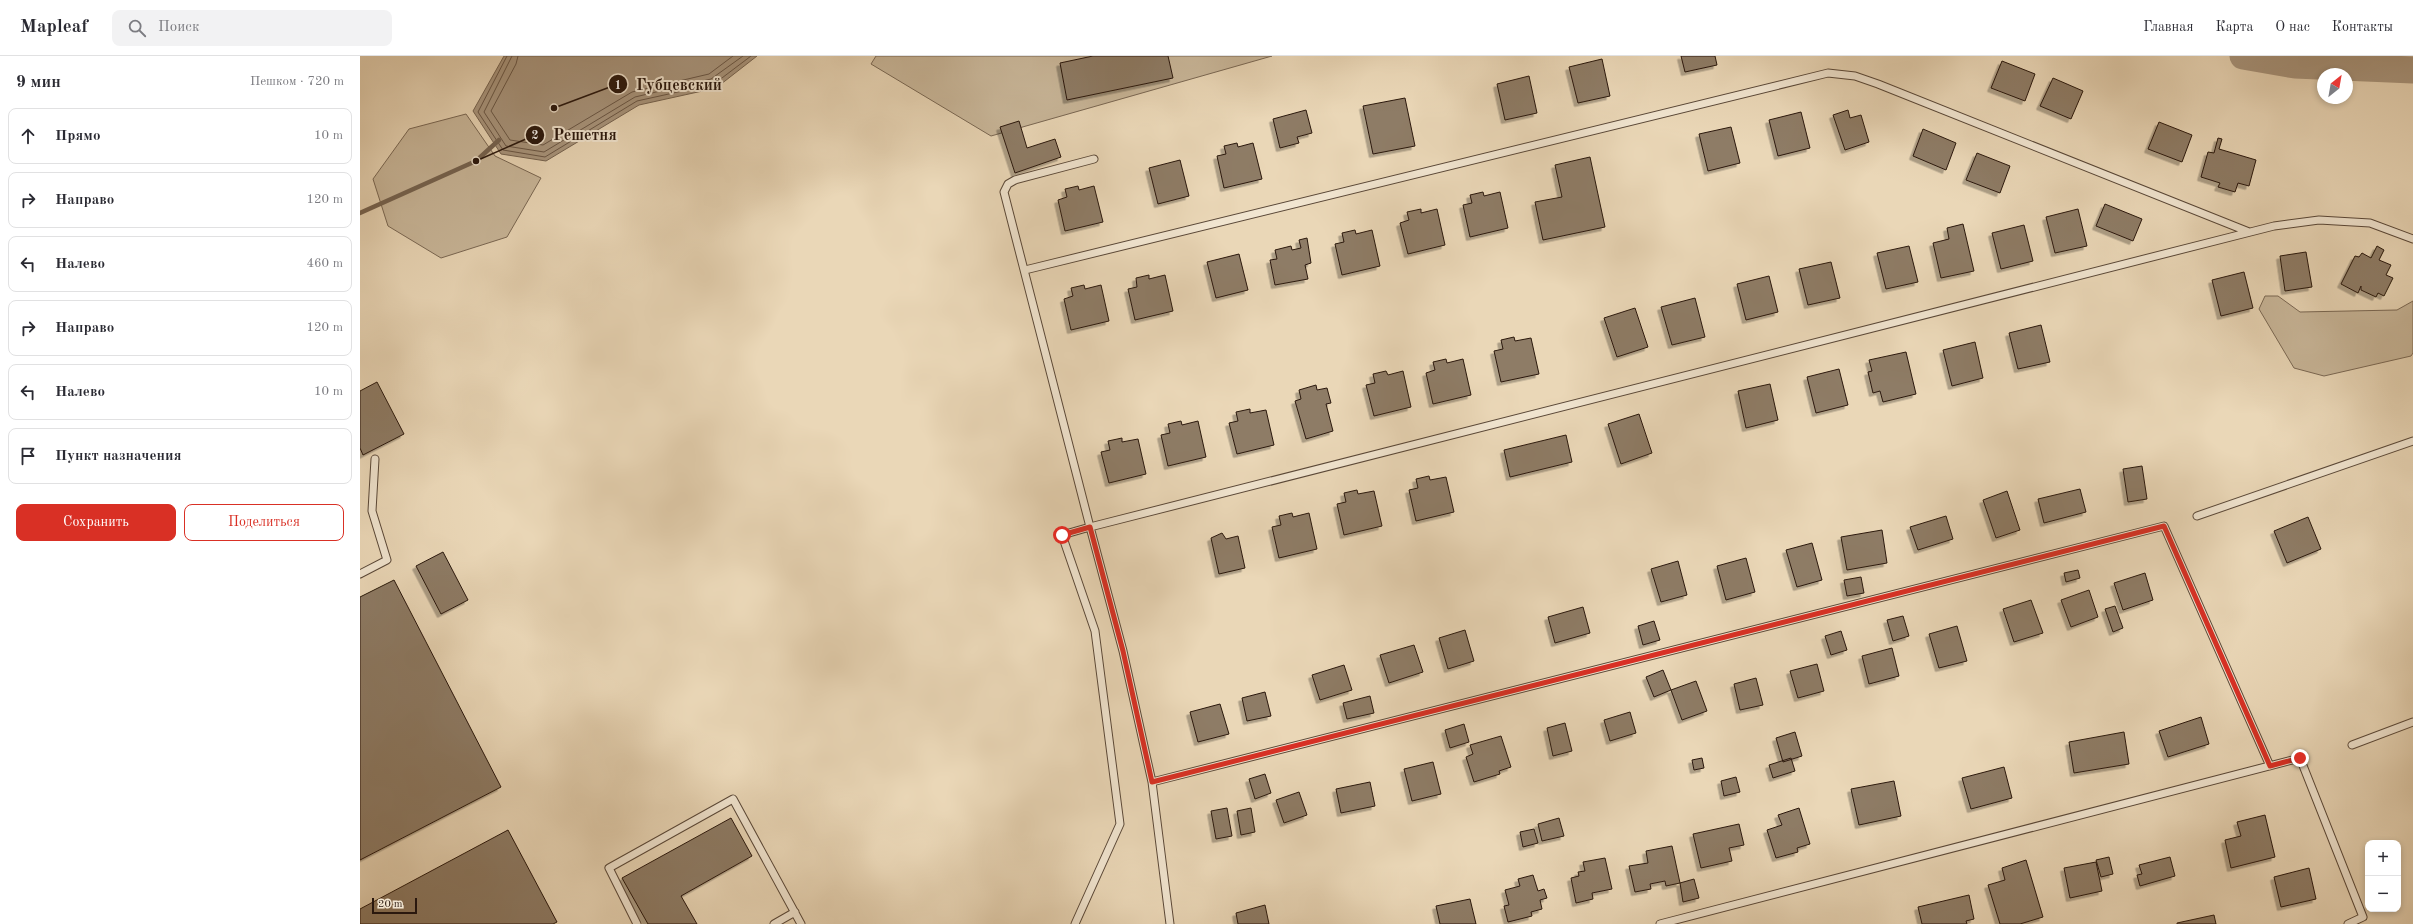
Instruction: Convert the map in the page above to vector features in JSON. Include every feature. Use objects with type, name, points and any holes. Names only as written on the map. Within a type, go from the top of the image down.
[{"type":"lane","points":[[1025,270],[1828,73],[1855,76],[1878,84],[2249,232]]},
{"type":"lane","points":[[1094,159],[1036,173],[1008,184],[1004,192],[1123,651],[1152,782],[1170,924]]},
{"type":"lane","points":[[1075,924],[1120,824],[1096,631],[1062,535],[2274,226],[2320,220],[2370,223],[2413,239]]},
{"type":"lane","points":[[2197,516],[2413,441]]},
{"type":"lane","points":[[360,574],[387,560],[372,511],[375,459]]},
{"type":"lane","points":[[1152,782],[2164,526],[2270,766]]},
{"type":"lane","points":[[2352,745],[2413,722]]},
{"type":"lane","points":[[1660,924],[2300,758],[2363,917],[2348,924]]},
{"type":"lane","points":[[637,924],[609,868],[733,800],[801,924]]},
{"type":"lane","points":[[774,924],[795,912]]},
{"type":"shaded area","points":[[876,56],[1272,56],[991,136],[871,64]]},
{"type":"shaded area","points":[[466,114],[495,156],[541,178],[507,237],[441,258],[388,226],[373,179],[409,129]]},
{"type":"shaded area","points":[[2265,296],[2278,296],[2300,312],[2397,310],[2413,301],[2413,353],[2411,356],[2324,376],[2294,368],[2259,309]]},
{"type":"water","points":[[504,56],[757,56],[716,88],[639,105],[546,161],[501,154],[473,111]]},
{"type":"building","points":[[1093,56],[1168,56],[1173,78],[1067,100],[1060,63]]},
{"type":"building","points":[[1681,56],[1715,56],[1717,65],[1685,72]]},
{"type":"building","points":[[1602,59],[1610,96],[1578,103],[1569,67]]},
{"type":"building","points":[[2002,61],[2035,74],[2025,101],[1991,88]]},
{"type":"building","points":[[1529,76],[1537,113],[1505,120],[1497,84]]},
{"type":"building","points":[[2053,78],[2083,91],[2071,119],[2040,106]]},
{"type":"building","points":[[1405,98],[1415,146],[1373,154],[1363,106]]},
{"type":"building","points":[[1306,110],[1312,133],[1297,137],[1299,143],[1280,148],[1273,119]]},
{"type":"building","points":[[1848,110],[1850,118],[1861,115],[1869,142],[1845,150],[1833,115]]},
{"type":"building","points":[[1801,112],[1810,148],[1778,156],[1769,120]]},
{"type":"building","points":[[1019,121],[1027,148],[1055,139],[1061,157],[1015,173],[1000,127]]},
{"type":"building","points":[[2159,122],[2192,135],[2182,162],[2148,149]]},
{"type":"building","points":[[1731,127],[1740,163],[1708,171],[1699,134]]},
{"type":"building","points":[[1923,129],[1956,143],[1946,170],[1913,156]]},
{"type":"building","points":[[2218,138],[2222,139],[2219,149],[2256,160],[2249,186],[2238,183],[2235,192],[2218,187],[2220,183],[2201,177],[2208,152],[2214,153]]},
{"type":"building","points":[[1237,143],[1238,147],[1253,143],[1262,179],[1224,188],[1217,156],[1226,154],[1224,146]]},
{"type":"building","points":[[1977,153],[2010,166],[2000,193],[1966,180]]},
{"type":"building","points":[[1590,157],[1605,227],[1543,240],[1535,202],[1562,197],[1555,165]]},
{"type":"building","points":[[1180,160],[1189,196],[1158,204],[1149,168]]},
{"type":"building","points":[[1078,186],[1079,190],[1094,186],[1103,222],[1065,231],[1058,200],[1067,197],[1065,189]]},
{"type":"building","points":[[1483,192],[1484,196],[1500,192],[1508,228],[1470,237],[1463,205],[1472,203],[1470,195]]},
{"type":"building","points":[[2105,204],[2142,219],[2133,241],[2096,226]]},
{"type":"building","points":[[1421,209],[1421,213],[1437,209],[1445,245],[1408,254],[1400,223],[1409,220],[1407,212]]},
{"type":"building","points":[[2078,209],[2087,246],[2055,253],[2046,217]]},
{"type":"building","points":[[1963,224],[1974,271],[1941,278],[1933,243],[1949,239],[1947,228]]},
{"type":"building","points":[[2024,225],[2033,261],[2001,269],[1992,233]]},
{"type":"building","points":[[1355,230],[1356,234],[1372,230],[1380,266],[1342,275],[1335,244],[1344,242],[1342,233]]},
{"type":"building","points":[[1307,238],[1311,263],[1305,265],[1308,279],[1275,285],[1270,260],[1277,259],[1275,250],[1291,246],[1292,250],[1301,248],[1299,240]]},
{"type":"building","points":[[1909,246],[1918,282],[1886,289],[1877,253]]},
{"type":"building","points":[[2377,246],[2384,250],[2379,260],[2391,265],[2386,275],[2393,278],[2384,296],[2378,293],[2376,297],[2361,290],[2361,286],[2358,293],[2341,284],[2355,256],[2359,257],[2362,253],[2371,258]]},
{"type":"building","points":[[2306,252],[2312,287],[2285,291],[2280,256]]},
{"type":"building","points":[[1239,254],[1248,290],[1216,298],[1207,262]]},
{"type":"building","points":[[1831,262],[1840,298],[1808,305],[1799,269]]},
{"type":"building","points":[[2244,272],[2253,308],[2221,316],[2212,280]]},
{"type":"building","points":[[1149,275],[1149,279],[1165,275],[1173,311],[1135,320],[1128,289],[1137,287],[1136,278]]},
{"type":"building","points":[[1769,276],[1778,312],[1746,320],[1737,284]]},
{"type":"building","points":[[1084,285],[1085,289],[1101,285],[1109,321],[1071,330],[1064,299],[1073,296],[1071,288]]},
{"type":"building","points":[[1695,298],[1705,337],[1672,345],[1661,307]]},
{"type":"building","points":[[1635,308],[1648,347],[1617,357],[1604,318]]},
{"type":"building","points":[[2041,325],[2050,362],[2018,369],[2009,333]]},
{"type":"building","points":[[1514,337],[1515,341],[1531,338],[1539,374],[1501,382],[1494,351],[1503,349],[1501,340]]},
{"type":"building","points":[[1975,342],[1983,378],[1952,386],[1943,350]]},
{"type":"building","points":[[1906,352],[1916,394],[1883,402],[1880,391],[1873,393],[1868,372],[1872,371],[1869,360]]},
{"type":"building","points":[[1446,359],[1447,363],[1463,359],[1471,395],[1433,404],[1426,373],[1435,370],[1433,362]]},
{"type":"building","points":[[1839,369],[1848,405],[1816,413],[1807,377]]},
{"type":"building","points":[[1386,371],[1388,375],[1403,371],[1411,407],[1374,416],[1366,385],[1375,383],[1373,374]]},
{"type":"building","points":[[377,382],[404,434],[363,455],[360,448],[360,391]]},
{"type":"building","points":[[1770,384],[1778,420],[1746,428],[1738,391]]},
{"type":"building","points":[[1316,385],[1317,390],[1327,388],[1331,403],[1326,404],[1333,431],[1306,439],[1295,401],[1301,399],[1299,390]]},
{"type":"building","points":[[1250,409],[1250,413],[1266,410],[1274,445],[1237,454],[1229,423],[1238,421],[1236,412]]},
{"type":"building","points":[[1639,414],[1652,453],[1621,464],[1608,424]]},
{"type":"building","points":[[1181,421],[1182,425],[1198,421],[1206,457],[1168,466],[1161,435],[1170,433],[1168,424]]},
{"type":"building","points":[[1566,435],[1572,462],[1510,477],[1504,450]]},
{"type":"building","points":[[1122,438],[1122,442],[1138,439],[1146,474],[1109,483],[1101,452],[1110,450],[1108,441]]},
{"type":"building","points":[[2142,466],[2147,499],[2128,502],[2123,469]]},
{"type":"building","points":[[1429,476],[1430,480],[1446,477],[1454,512],[1416,521],[1409,490],[1418,488],[1416,479]]},
{"type":"building","points":[[2080,489],[2086,512],[2044,523],[2038,499]]},
{"type":"building","points":[[1357,490],[1358,494],[1374,491],[1382,526],[1344,535],[1337,504],[1346,502],[1344,493]]},
{"type":"building","points":[[2007,491],[2020,530],[1996,538],[1983,500]]},
{"type":"building","points":[[1292,513],[1293,517],[1309,513],[1317,549],[1279,558],[1272,527],[1281,525],[1279,516]]},
{"type":"building","points":[[1946,516],[1953,539],[1918,550],[1910,527]]},
{"type":"building","points":[[2308,517],[2321,549],[2287,563],[2274,531]]},
{"type":"building","points":[[1882,530],[1887,563],[1847,570],[1841,537]]},
{"type":"building","points":[[1222,533],[1226,539],[1238,536],[1245,568],[1219,574],[1211,538]]},
{"type":"building","points":[[1812,543],[1822,580],[1797,587],[1786,550]]},
{"type":"building","points":[[443,552],[468,600],[441,614],[416,566]]},
{"type":"building","points":[[1746,558],[1755,592],[1726,600],[1717,566]]},
{"type":"building","points":[[1678,561],[1687,595],[1661,602],[1651,569]]},
{"type":"building","points":[[2078,570],[2080,578],[2066,582],[2064,573]]},
{"type":"building","points":[[2145,573],[2153,600],[2123,610],[2114,583]]},
{"type":"building","points":[[1861,577],[1864,593],[1847,596],[1844,580]]},
{"type":"building","points":[[394,580],[501,787],[360,860],[360,597]]},
{"type":"building","points":[[2089,590],[2098,617],[2071,627],[2061,600]]},
{"type":"building","points":[[2031,600],[2043,633],[2014,642],[2003,609]]},
{"type":"building","points":[[2115,606],[2123,628],[2113,632],[2105,609]]},
{"type":"building","points":[[1583,607],[1590,633],[1555,643],[1548,617]]},
{"type":"building","points":[[1903,616],[1909,636],[1893,641],[1887,620]]},
{"type":"building","points":[[1654,621],[1660,640],[1643,645],[1638,626]]},
{"type":"building","points":[[1957,626],[1967,661],[1939,668],[1929,634]]},
{"type":"building","points":[[1465,630],[1474,661],[1448,669],[1439,638]]},
{"type":"building","points":[[1841,631],[1847,650],[1831,655],[1825,636]]},
{"type":"building","points":[[1414,645],[1423,672],[1389,683],[1380,655]]},
{"type":"building","points":[[1892,648],[1899,676],[1869,684],[1862,656]]},
{"type":"building","points":[[1817,664],[1824,691],[1798,698],[1790,671]]},
{"type":"building","points":[[1344,665],[1352,690],[1320,700],[1312,675]]},
{"type":"building","points":[[1663,670],[1671,690],[1654,697],[1646,677]]},
{"type":"building","points":[[1756,678],[1763,705],[1740,710],[1734,684]]},
{"type":"building","points":[[1696,681],[1707,711],[1682,720],[1671,690]]},
{"type":"building","points":[[1265,692],[1271,716],[1247,721],[1242,698]]},
{"type":"building","points":[[1370,696],[1374,713],[1347,719],[1343,703]]},
{"type":"building","points":[[1220,704],[1229,734],[1198,742],[1190,712]]},
{"type":"building","points":[[1630,712],[1636,733],[1610,741],[1604,720]]},
{"type":"building","points":[[2201,717],[2209,744],[2168,757],[2159,731]]},
{"type":"building","points":[[1565,723],[1572,751],[1553,756],[1547,728]]},
{"type":"building","points":[[1464,724],[1469,742],[1450,748],[1445,730]]},
{"type":"building","points":[[1795,732],[1802,756],[1783,762],[1776,738]]},
{"type":"building","points":[[2124,732],[2129,764],[2074,773],[2069,742]]},
{"type":"building","points":[[1501,736],[1511,767],[1499,771],[1500,774],[1474,782],[1466,757],[1473,754],[1470,745]]},
{"type":"building","points":[[1702,758],[1704,768],[1694,770],[1692,760]]},
{"type":"building","points":[[1791,758],[1795,771],[1773,778],[1769,765]]},
{"type":"building","points":[[1433,762],[1441,794],[1412,801],[1404,769]]},
{"type":"building","points":[[2004,767],[2012,798],[1971,809],[1962,778]]},
{"type":"building","points":[[1265,774],[1271,793],[1255,799],[1249,779]]},
{"type":"building","points":[[1736,777],[1740,792],[1724,796],[1721,781]]},
{"type":"building","points":[[1894,781],[1901,816],[1859,825],[1851,789]]},
{"type":"building","points":[[1370,782],[1375,806],[1341,813],[1336,789]]},
{"type":"building","points":[[1299,792],[1307,815],[1284,823],[1276,800]]},
{"type":"building","points":[[1227,808],[1232,836],[1216,839],[1211,811]]},
{"type":"building","points":[[1251,808],[1255,832],[1241,835],[1237,811]]},
{"type":"building","points":[[1799,808],[1810,844],[1797,848],[1798,852],[1776,858],[1767,830],[1782,825],[1778,815]]},
{"type":"building","points":[[2265,815],[2275,857],[2231,868],[2225,840],[2241,836],[2237,822]]},
{"type":"building","points":[[731,818],[752,856],[681,896],[697,924],[648,924],[622,878]]},
{"type":"building","points":[[1559,818],[1564,836],[1542,841],[1538,824]]},
{"type":"building","points":[[1739,824],[1744,845],[1729,848],[1732,861],[1701,868],[1693,834]]},
{"type":"building","points":[[1534,829],[1538,843],[1523,847],[1520,832]]},
{"type":"building","points":[[508,830],[557,922],[553,924],[360,924],[360,909]]},
{"type":"building","points":[[1672,846],[1680,883],[1666,886],[1665,881],[1650,884],[1651,889],[1635,892],[1629,866],[1648,863],[1646,851]]},
{"type":"building","points":[[2109,857],[2113,874],[2101,877],[2096,860]]},
{"type":"building","points":[[2170,857],[2175,876],[2140,886],[2137,875],[2142,874],[2139,865]]},
{"type":"building","points":[[1605,858],[1612,889],[1592,893],[1593,899],[1576,903],[1571,878],[1579,876],[1578,872],[1585,871],[1583,862]]},
{"type":"building","points":[[2026,860],[2043,917],[2020,924],[2000,924],[1988,885],[2005,880],[2002,868]]},
{"type":"building","points":[[2096,862],[2102,891],[2070,898],[2064,868]]},
{"type":"building","points":[[2309,868],[2316,899],[2281,907],[2274,877]]},
{"type":"building","points":[[1533,875],[1538,891],[1544,889],[1547,898],[1540,900],[1542,909],[1531,912],[1532,916],[1508,922],[1504,906],[1509,905],[1505,890],[1520,886],[1518,879]]},
{"type":"building","points":[[1694,879],[1699,898],[1683,902],[1680,883]]},
{"type":"building","points":[[1969,895],[1974,919],[1966,921],[1967,924],[1922,924],[1918,907]]},
{"type":"building","points":[[1470,899],[1476,924],[1440,924],[1436,906]]},
{"type":"building","points":[[1265,905],[1269,924],[1238,924],[1236,913]]},
{"type":"building","points":[[2214,915],[2216,924],[2177,924],[2177,923]]},
{"type":"waterway","points":[[2243,56],[2295,65],[2413,70]]},
{"type":"waterway","points":[[360,213],[476,161],[499,140]]},
{"type":"place","name":"Губцевский","points":[[554,108]]},
{"type":"place","name":"Решетня","points":[[476,161]]},
{"type":"route","points":[[1062,535],[1090,527],[1123,651],[1152,782],[2164,526],[2270,766],[2300,758]]}]
